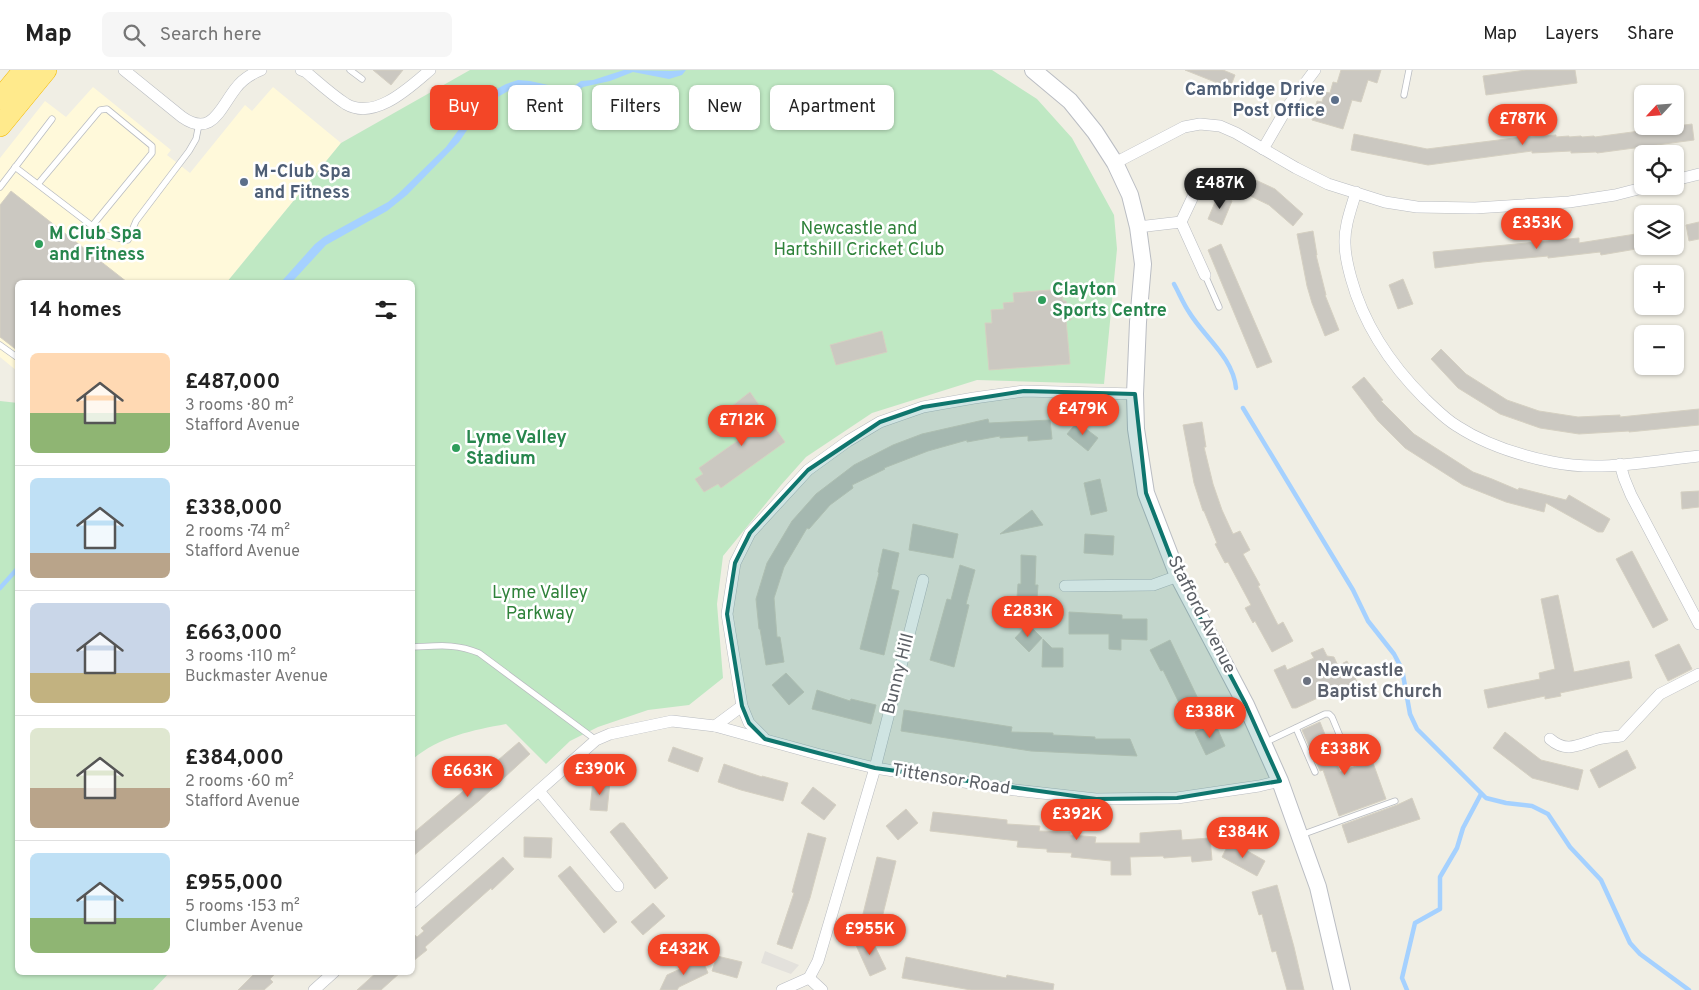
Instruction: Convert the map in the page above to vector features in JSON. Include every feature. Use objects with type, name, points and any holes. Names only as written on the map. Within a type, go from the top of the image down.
[{"type":"highway","points":[[0,99],[40,72]]},
{"type":"highway","points":[[0,126],[40,72]]},
{"type":"street","points":[[124,70],[182,117],[191,123],[199,124],[207,124],[214,119],[236,88],[248,76],[261,70]]},
{"type":"street","points":[[301,70],[347,104],[364,108],[389,102],[401,95],[430,70]]},
{"type":"street","name":"Stafford Avenue","points":[[1033,70],[1070,101],[1095,132],[1115,163],[1130,195],[1138,227],[1143,264],[1135,394],[1136,429],[1146,493],[1178,576],[1221,656],[1264,743],[1280,781],[1318,888],[1342,990]]},
{"type":"street","points":[[1263,149],[1288,106],[1315,70]]},
{"type":"street","points":[[1115,163],[1184,127],[1200,124],[1220,126],[1328,184],[1385,202],[1417,207],[1475,208],[1569,202],[1634,190]]},
{"type":"street","points":[[1684,178],[1699,174]]},
{"type":"street","points":[[1197,188],[1181,222],[1204,275]]},
{"type":"street","points":[[1356,192],[1344,243],[1347,263],[1363,314],[1376,340],[1409,383],[1456,426],[1500,449],[1553,462],[1586,466],[1699,456]]},
{"type":"street","points":[[1138,227],[1181,222]]},
{"type":"street","points":[[765,738],[749,723],[742,706],[726,614],[735,563],[750,532],[808,470],[848,440],[880,422],[923,407],[1024,391],[1135,394]]},
{"type":"street","points":[[1620,464],[1631,495],[1699,624]]},
{"type":"street","points":[[1065,586],[1154,585],[1178,576]]},
{"type":"street","name":"Bunny Hill","points":[[809,978],[818,961],[876,768],[923,580]]},
{"type":"street","points":[[1550,739],[1556,744],[1573,747],[1598,739],[1622,736],[1660,694],[1699,674]]},
{"type":"street","points":[[715,726],[742,706]]},
{"type":"street","name":"Tittensor Road","points":[[596,740],[610,734],[672,721],[715,726],[876,768],[1005,788],[1096,799],[1177,798],[1259,786],[1280,781]]},
{"type":"street","points":[[415,900],[596,740]]},
{"type":"street","points":[[539,791],[618,886]]},
{"type":"street","points":[[314,990],[331,975]]},
{"type":"street","points":[[782,990],[809,978],[822,990]]},
{"type":"lane","points":[[350,70],[362,79]]},
{"type":"lane","points":[[1404,95],[1409,70]]},
{"type":"lane","points":[[38,184],[100,110],[107,109],[152,146],[152,153],[92,226]]},
{"type":"lane","points":[[0,187],[52,119]]},
{"type":"lane","points":[[15,167],[104,235],[128,240],[136,221],[189,151],[196,138],[199,124]]},
{"type":"lane","points":[[1204,275],[1219,307]]},
{"type":"lane","points":[[0,345],[15,356]]},
{"type":"lane","points":[[415,647],[451,645],[479,653],[596,740]]},
{"type":"lane","points":[[1264,743],[1325,714],[1329,714],[1347,753]]},
{"type":"lane","points":[[1296,728],[1315,772]]},
{"type":"lane","points":[[1299,835],[1395,801]]},
{"type":"highlighted area","points":[[1024,391],[1135,394],[1146,493],[1178,576],[1246,705],[1280,781],[1177,798],[1096,799],[875,768],[765,739],[749,723],[742,706],[727,614],[735,563],[750,533],[808,470],[880,422],[923,407]]},
{"type":"shaded area","name":"M-Club Spa and Fitness","points":[[93,87],[171,150],[167,155],[190,173],[245,105],[252,111],[273,87],[341,143],[229,280],[15,280],[15,369],[0,357],[0,158],[45,101],[66,117]]},
{"type":"shaded area","points":[[765,951],[799,965],[791,974],[761,963]]},
{"type":"green space","points":[[470,70],[992,70],[1037,99],[1072,138],[1114,215],[1117,249],[1104,384],[977,380],[872,413],[806,457],[723,556],[717,604],[723,678],[689,705],[648,710],[598,727],[570,741],[546,764],[506,724],[469,732],[445,740],[423,751],[415,757],[415,280],[229,280],[341,143],[430,93],[430,130],[498,130],[498,85],[443,85]]},
{"type":"green space","points":[[0,401],[15,403],[15,975],[167,975],[153,990],[0,990]]},
{"type":"water","points":[[624,70],[686,70],[682,75],[669,79],[633,72],[610,81],[582,88],[582,85],[575,85],[581,81],[593,80]]},
{"type":"water","points":[[518,80],[548,85],[508,85],[508,91],[498,97],[498,88],[506,84]]},
{"type":"water","points":[[459,130],[467,130],[459,142],[407,195],[387,211],[326,245],[294,280],[283,280],[315,244],[324,237],[388,202],[446,147]]},
{"type":"building","points":[[373,70],[403,70],[391,85]]},
{"type":"building","points":[[1185,70],[1223,70],[1235,75],[1230,88]]},
{"type":"building","points":[[1341,70],[1381,70],[1377,83],[1368,80],[1361,102],[1352,100],[1343,129],[1312,120],[1317,101],[1322,102],[1325,92],[1330,93],[1333,82],[1337,83]]},
{"type":"building","points":[[1526,70],[1575,70],[1577,83],[1486,95],[1483,76]]},
{"type":"building","points":[[1692,124],[1694,140],[1657,145],[1634,145],[1634,148],[1597,153],[1571,153],[1571,151],[1532,153],[1532,151],[1428,165],[1351,150],[1354,134],[1427,149],[1530,136],[1595,137],[1634,132],[1634,135],[1684,135],[1684,125]]},
{"type":"building","points":[[1247,176],[1275,189],[1303,214],[1293,226],[1269,205],[1240,191]]},
{"type":"building","name":"M Club Spa and Fitness","points":[[11,191],[124,280],[15,280],[15,349],[0,337],[0,205]]},
{"type":"building","points":[[1218,195],[1232,201],[1222,225],[1208,219]]},
{"type":"building","points":[[1699,222],[1699,239],[1689,241],[1686,225]]},
{"type":"building","points":[[1313,231],[1325,295],[1339,330],[1325,336],[1307,286],[1297,234]]},
{"type":"building","points":[[1634,234],[1634,249],[1601,255],[1600,252],[1548,258],[1548,256],[1435,268],[1433,252],[1579,238],[1579,243]]},
{"type":"building","points":[[1221,244],[1272,362],[1257,368],[1208,250]]},
{"type":"building","points":[[1403,279],[1413,304],[1398,309],[1389,285]]},
{"type":"building","points":[[1062,289],[1063,301],[1066,301],[1067,307],[1070,307],[1071,320],[1066,320],[1070,364],[989,370],[985,323],[992,323],[991,310],[1004,309],[1003,303],[1014,302],[1013,293]]},
{"type":"building","points":[[882,331],[887,352],[836,365],[830,345]]},
{"type":"building","points":[[1441,349],[1466,374],[1507,400],[1539,411],[1578,417],[1620,415],[1620,417],[1699,409],[1699,425],[1629,432],[1579,434],[1540,428],[1500,414],[1458,388],[1431,359]]},
{"type":"building","points":[[1364,377],[1383,400],[1381,401],[1414,434],[1473,472],[1518,490],[1519,488],[1566,500],[1569,495],[1610,519],[1603,532],[1598,532],[1546,503],[1544,512],[1506,502],[1463,485],[1405,448],[1378,421],[1352,387]]},
{"type":"building","points":[[750,392],[785,442],[721,488],[718,484],[704,492],[695,479],[703,474],[699,468],[750,432],[732,406]]},
{"type":"building","points":[[988,419],[989,423],[1050,420],[1052,439],[1028,441],[1028,436],[1000,438],[1000,436],[967,442],[967,440],[928,451],[884,468],[852,485],[853,488],[830,505],[809,529],[807,528],[784,567],[774,598],[777,637],[780,637],[784,662],[766,665],[759,629],[756,599],[767,563],[792,521],[816,494],[854,465],[893,445],[922,434]]},
{"type":"building","points":[[1077,422],[1098,438],[1088,451],[1067,434]]},
{"type":"building","points":[[1202,422],[1206,447],[1204,447],[1213,484],[1222,510],[1233,534],[1240,531],[1250,550],[1243,554],[1260,585],[1258,586],[1278,625],[1283,622],[1293,641],[1272,652],[1255,621],[1253,623],[1245,608],[1251,605],[1228,562],[1225,563],[1215,544],[1217,543],[1203,511],[1194,483],[1183,425]]},
{"type":"building","points":[[1100,479],[1107,511],[1091,515],[1084,483]]},
{"type":"building","points":[[1699,491],[1699,507],[1682,509],[1681,492]]},
{"type":"building","points":[[1032,510],[1043,525],[1000,534]]},
{"type":"building","points":[[913,524],[958,534],[953,558],[909,550]]},
{"type":"building","points":[[1085,534],[1114,536],[1113,555],[1084,553]]},
{"type":"building","points":[[883,549],[899,553],[891,589],[899,591],[884,655],[860,649]]},
{"type":"building","points":[[1632,551],[1668,620],[1653,628],[1616,559]]},
{"type":"building","points":[[1021,555],[1036,556],[1035,585],[1038,585],[1036,613],[1016,611],[1018,584],[1021,584]]},
{"type":"building","points":[[960,565],[975,570],[966,604],[969,605],[954,667],[930,660],[947,599],[951,600]]},
{"type":"building","points":[[1558,595],[1574,672],[1629,661],[1632,678],[1560,693],[1561,696],[1545,699],[1545,696],[1488,708],[1484,690],[1540,679],[1539,673],[1555,669],[1541,599]]},
{"type":"building","points":[[1069,612],[1122,615],[1122,619],[1147,619],[1147,640],[1121,639],[1121,650],[1109,649],[1109,634],[1069,634]]},
{"type":"building","points":[[1028,624],[1042,638],[1029,652],[1015,638]]},
{"type":"building","points":[[1043,639],[1052,648],[1063,648],[1063,667],[1042,667]]},
{"type":"building","points":[[1170,640],[1201,705],[1184,713],[1163,670],[1161,671],[1150,650]]},
{"type":"building","points":[[1679,644],[1692,669],[1668,681],[1655,655]]},
{"type":"building","name":"Newcastle Baptist Church","points":[[1323,648],[1327,656],[1334,657],[1338,666],[1347,661],[1357,682],[1292,708],[1274,670],[1285,665],[1287,670],[1314,658],[1311,653]]},
{"type":"building","points":[[786,673],[804,692],[789,705],[772,685]]},
{"type":"building","points":[[817,690],[850,701],[851,699],[876,705],[871,724],[812,709]]},
{"type":"building","points":[[904,710],[1012,727],[1011,732],[1053,733],[1053,735],[1095,737],[1095,739],[1130,739],[1137,756],[1031,751],[901,731]]},
{"type":"building","points":[[1320,722],[1340,772],[1372,760],[1386,799],[1339,816],[1323,770],[1320,771],[1302,730]]},
{"type":"building","points":[[1215,723],[1225,746],[1206,755],[1195,732]]},
{"type":"building","points":[[1505,732],[1541,760],[1583,770],[1578,790],[1532,778],[1493,748]]},
{"type":"building","points":[[519,742],[530,754],[480,800],[415,854],[415,831]]},
{"type":"building","points":[[673,747],[703,758],[698,772],[668,761]]},
{"type":"building","points":[[1627,750],[1636,768],[1599,788],[1590,770]]},
{"type":"building","points":[[724,764],[762,777],[788,783],[783,801],[718,782]]},
{"type":"building","points":[[593,780],[610,782],[607,811],[590,810]]},
{"type":"building","points":[[813,787],[836,805],[824,820],[801,803]]},
{"type":"building","points":[[1412,798],[1420,819],[1348,843],[1342,825]]},
{"type":"building","points":[[906,809],[918,823],[898,840],[886,826]]},
{"type":"building","points":[[933,812],[1007,820],[1007,824],[1040,826],[1039,831],[1070,832],[1070,835],[1096,837],[1095,843],[1140,843],[1140,833],[1181,830],[1182,840],[1210,838],[1212,860],[1192,862],[1191,856],[1164,858],[1163,856],[1130,857],[1131,875],[1111,875],[1111,861],[1071,857],[1072,853],[1047,852],[1047,849],[1017,847],[1018,841],[930,831]]},
{"type":"building","points":[[620,823],[624,823],[668,878],[655,889],[610,832]]},
{"type":"building","points":[[808,833],[826,838],[810,898],[792,949],[777,944],[794,893],[792,892]]},
{"type":"building","points":[[524,837],[552,838],[551,858],[524,857]]},
{"type":"building","points":[[1230,841],[1265,861],[1257,876],[1222,857]]},
{"type":"building","points":[[503,857],[514,869],[425,947],[427,950],[415,960],[415,935],[417,937],[424,931],[421,928]]},
{"type":"building","points":[[877,857],[896,861],[881,922],[862,918]]},
{"type":"building","points":[[570,866],[617,922],[604,933],[558,876]]},
{"type":"building","points":[[1277,885],[1304,990],[1287,990],[1276,951],[1272,952],[1262,914],[1259,915],[1252,892]]},
{"type":"building","points":[[653,903],[665,916],[643,935],[631,922]]},
{"type":"building","points":[[870,936],[886,969],[870,976],[855,943]]},
{"type":"building","points":[[717,956],[742,962],[737,978],[712,971]]},
{"type":"building","points":[[906,957],[1006,978],[1007,975],[1054,984],[1053,990],[971,990],[902,978]]},
{"type":"building","points":[[702,959],[708,973],[679,987],[677,990],[660,990],[667,975]]},
{"type":"building","points":[[253,975],[274,975],[270,979],[273,982],[264,990],[238,990]]},
{"type":"building","points":[[374,975],[398,975],[381,990],[357,990]]},
{"type":"waterway","points":[[1174,284],[1195,321],[1230,367],[1236,388]]},
{"type":"waterway","points":[[1243,408],[1353,590],[1368,621],[1394,654],[1402,669],[1410,714],[1417,729],[1486,798],[1532,806],[1548,814],[1570,847],[1601,880],[1630,943],[1640,954],[1689,990]]},
{"type":"waterway","points":[[0,588],[15,571]]},
{"type":"waterway","points":[[1407,990],[1402,978],[1415,923],[1440,909],[1440,877],[1457,848],[1463,828],[1481,794]]},
{"type":"place","name":"Cambridge Drive Post Office","points":[[1335,100]]},
{"type":"place","name":"M-Club Spa and Fitness","points":[[244,182]]},
{"type":"place","name":"M Club Spa and Fitness","points":[[39,244]]},
{"type":"place","name":"Clayton Sports Centre","points":[[1042,300]]},
{"type":"place","name":"Lyme Valley Stadium","points":[[456,448]]},
{"type":"place","name":"Newcastle Baptist Church","points":[[1307,681]]},
{"type":"park label","name":"Newcastle and Hartshill Cricket Club","points":[[859,239]]},
{"type":"park label","name":"Lyme Valley Parkway","points":[[540,603]]}]
